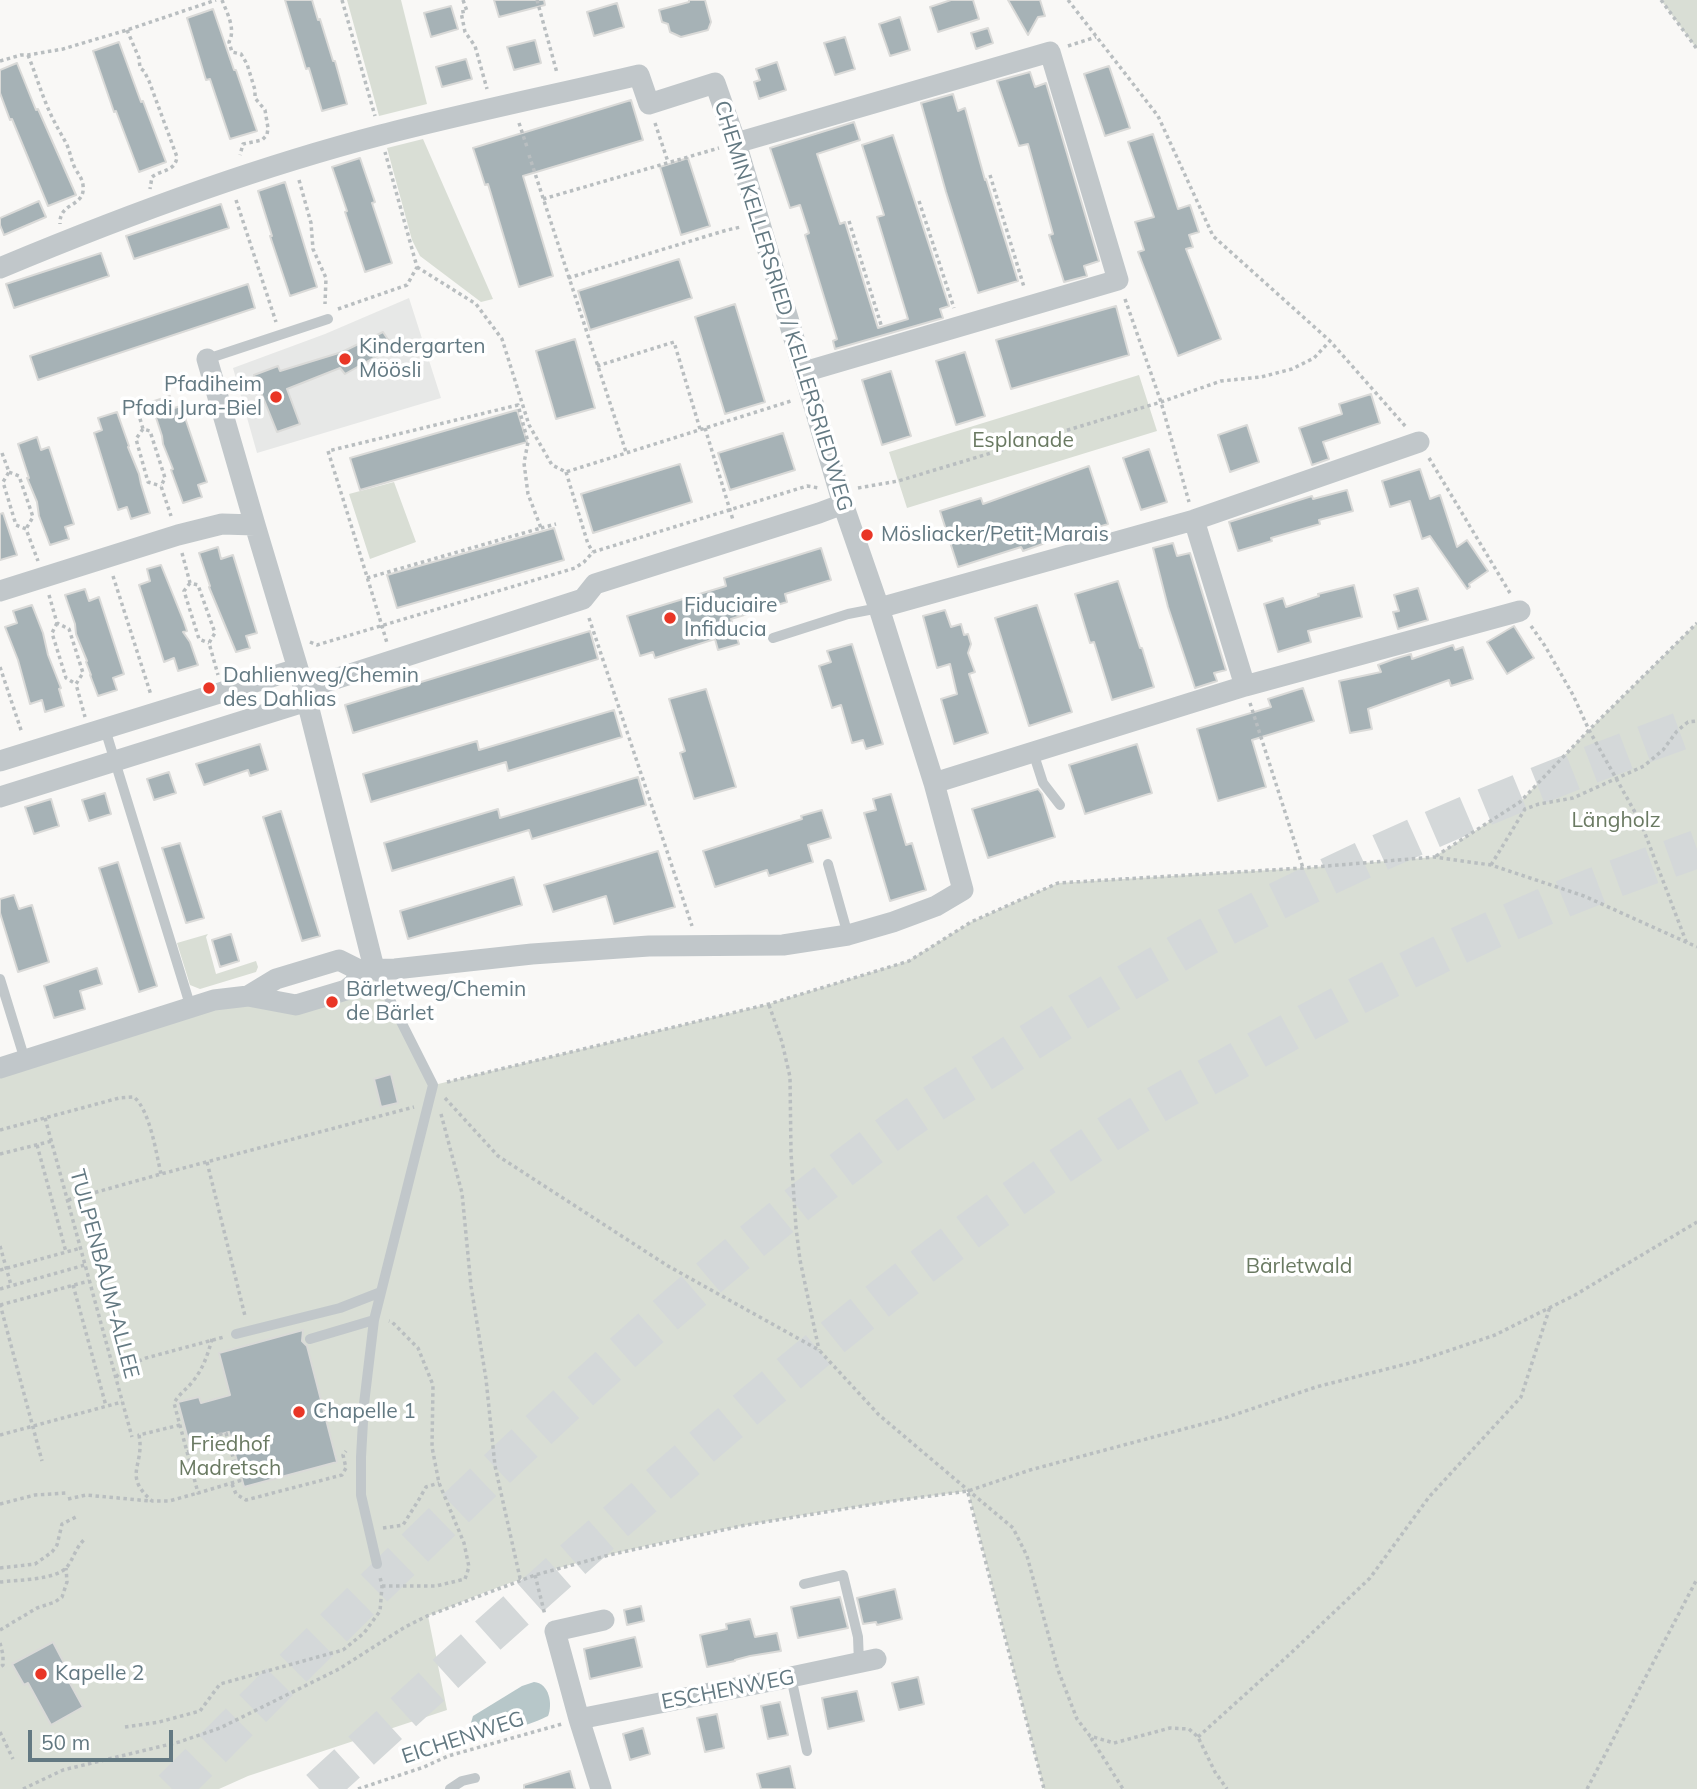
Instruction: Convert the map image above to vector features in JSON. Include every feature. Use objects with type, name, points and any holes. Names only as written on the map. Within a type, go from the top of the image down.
[{"type":"street","points":[[736,143],[1050,52],[1118,280],[804,372]]},
{"type":"street","points":[[0,268],[154,206],[379,135],[639,75],[649,104]]},
{"type":"street","name":"CHEMIN KELLERSRIED / KELLERSRIEDWEG","points":[[649,104],[715,83],[736,143],[843,504],[934,783],[962,890],[936,906],[848,935]]},
{"type":"street","points":[[207,359],[303,686],[367,969]]},
{"type":"street","points":[[878,608],[1194,520],[1419,442]]},
{"type":"street","points":[[0,761],[96,727],[303,686],[392,660],[583,599],[595,584],[843,504]]},
{"type":"street","points":[[1194,520],[1245,686]]},
{"type":"street","points":[[0,591],[178,535],[222,524],[255,525]]},
{"type":"street","points":[[934,783],[1245,686],[1520,611]]},
{"type":"street","points":[[0,797],[114,761],[303,686]]},
{"type":"street","points":[[248,996],[276,979],[339,960],[367,969],[395,969],[532,954],[649,946],[783,944],[848,935]]},
{"type":"street","points":[[0,1068],[214,1000],[248,996],[296,1005],[346,990],[367,969]]},
{"type":"street","points":[[601,1789],[555,1631],[604,1620]]},
{"type":"street","name":"ESCHENWEG","points":[[579,1719],[868,1661]]},
{"type":"lane","points":[[207,359],[327,316]]},
{"type":"lane","points":[[773,638],[848,614],[878,608]]},
{"type":"lane","points":[[96,727],[114,761],[191,1008]]},
{"type":"lane","points":[[1033,752],[1043,783],[1060,805]]},
{"type":"lane","points":[[828,864],[848,935]]},
{"type":"lane","points":[[367,969],[433,1085],[374,1320],[364,1404],[361,1494],[377,1564]]},
{"type":"lane","points":[[0,979],[25,1060]]},
{"type":"lane","points":[[236,1334],[340,1308],[381,1292]]},
{"type":"lane","points":[[310,1339],[374,1320]]},
{"type":"lane","points":[[804,1584],[843,1575],[858,1637],[868,1661]]},
{"type":"lane","points":[[791,1678],[807,1751]]},
{"type":"lane","points":[[450,1789],[462,1781],[475,1778]]},
{"type":"path","points":[[0,61],[20,55],[63,49],[216,0]]},
{"type":"path","points":[[222,0],[232,29],[229,42],[232,52],[241,54],[247,64],[255,98],[265,110],[268,128],[267,135],[262,140],[243,144],[240,153]]},
{"type":"path","points":[[342,0],[377,123]]},
{"type":"path","points":[[463,0],[467,11],[461,12],[466,32],[475,46],[489,96]]},
{"type":"path","points":[[537,0],[558,79]]},
{"type":"path","points":[[1068,0],[1158,116],[1213,236],[1329,341],[1419,442],[1520,611],[1562,674],[1589,730],[1641,823],[1687,944]]},
{"type":"path","points":[[1661,0],[1697,49]]},
{"type":"path","points":[[127,30],[139,58],[140,68],[149,80],[177,157],[171,170],[157,173],[150,184]]},
{"type":"path","points":[[1050,52],[1096,37]]},
{"type":"path","points":[[28,55],[50,113],[67,145],[83,186],[83,195],[64,209],[60,219]]},
{"type":"path","points":[[649,104],[668,162]]},
{"type":"path","points":[[519,123],[527,147]]},
{"type":"path","points":[[543,199],[736,143]]},
{"type":"path","points":[[384,148],[417,267],[477,304],[502,339],[529,425],[552,466],[566,472],[810,396]]},
{"type":"path","points":[[529,155],[626,453]]},
{"type":"path","points":[[297,173],[311,223],[313,249],[326,278],[327,316]]},
{"type":"path","points":[[990,175],[1030,306]]},
{"type":"path","points":[[229,181],[275,315],[277,329]]},
{"type":"path","points":[[919,201],[960,326]]},
{"type":"path","points":[[849,221],[888,347]]},
{"type":"path","points":[[568,278],[727,230],[760,224]]},
{"type":"path","points":[[337,309],[407,285],[417,267]]},
{"type":"path","points":[[1118,280],[1161,401],[1194,520]]},
{"type":"path","points":[[1148,404],[1222,381],[1261,377],[1292,369],[1314,358],[1329,341]]},
{"type":"path","points":[[597,366],[674,342],[738,538]]},
{"type":"path","points":[[392,660],[328,451],[518,405],[528,442],[524,463],[528,494],[541,528]]},
{"type":"path","points":[[138,412],[143,429]]},
{"type":"path","points":[[143,429],[150,431],[165,478],[161,485],[178,535],[190,583]]},
{"type":"path","points":[[143,429],[136,439],[148,482],[161,485]]},
{"type":"path","points":[[2,453],[9,472],[19,476],[33,517],[26,529],[57,623],[52,633],[66,678],[75,684],[96,727]]},
{"type":"path","points":[[9,472],[3,482],[16,526],[26,529]]},
{"type":"path","points":[[566,472],[588,544],[593,552]]},
{"type":"path","points":[[367,578],[556,524]]},
{"type":"path","points":[[107,557],[154,705]]},
{"type":"path","points":[[310,642],[317,645],[382,627],[575,568]]},
{"type":"path","points":[[190,583],[184,591],[199,639],[209,643]]},
{"type":"path","points":[[190,583],[198,586],[215,633],[209,643],[221,684]]},
{"type":"path","points":[[583,599],[695,935]]},
{"type":"path","points":[[1434,857],[1520,802],[1697,622]]},
{"type":"path","points":[[57,623],[69,629],[83,673],[75,684]]},
{"type":"path","points":[[0,667],[25,745]]},
{"type":"path","points":[[1245,686],[1303,868]]},
{"type":"path","points":[[1491,865],[1525,810],[1539,804],[1573,798],[1644,766],[1663,750],[1677,731],[1688,722],[1697,721]]},
{"type":"path","points":[[433,1085],[769,1004],[909,961],[971,922],[1058,883],[1434,857],[1491,865],[1584,897],[1697,947]]},
{"type":"path","points":[[769,1004],[790,1077],[796,1228],[819,1350]]},
{"type":"path","points":[[433,1085],[462,1193],[471,1286],[495,1466],[520,1578],[746,1525],[968,1491],[1030,1470],[1225,1418],[1316,1387],[1418,1361],[1495,1335],[1575,1295],[1697,1222]]},
{"type":"path","points":[[433,1085],[498,1156],[668,1266],[819,1350],[879,1415],[1013,1528],[1027,1556],[1058,1670],[1077,1719],[1123,1789]]},
{"type":"path","points":[[0,1130],[119,1098],[134,1097],[141,1103],[161,1174]]},
{"type":"path","points":[[68,1200],[420,1105],[428,1106]]},
{"type":"path","name":"TULPENBAUM-ALLEE","points":[[46,1118],[132,1437]]},
{"type":"path","points":[[0,1154],[51,1141]]},
{"type":"path","points":[[37,1145],[66,1252]]},
{"type":"path","points":[[206,1162],[249,1331]]},
{"type":"path","points":[[0,1246],[11,1285]]},
{"type":"path","points":[[0,1270],[81,1248]]},
{"type":"path","points":[[0,1289],[85,1265]]},
{"type":"path","points":[[42,1461],[0,1305],[89,1281]]},
{"type":"path","points":[[73,1285],[106,1406]]},
{"type":"path","points":[[1198,1737],[1291,1654],[1370,1578],[1429,1497],[1521,1397],[1550,1307]]},
{"type":"path","points":[[382,1586],[436,1587],[465,1579],[469,1567],[464,1544],[439,1483],[432,1447],[433,1385],[418,1348],[393,1322]]},
{"type":"path","points":[[116,1377],[127,1366],[146,1358],[236,1334]]},
{"type":"path","points":[[198,1493],[174,1403],[194,1381],[212,1339]]},
{"type":"path","points":[[0,1435],[122,1402]]},
{"type":"path","points":[[152,1501],[140,1491],[136,1481],[141,1446],[139,1436],[180,1425]]},
{"type":"path","points":[[68,1499],[86,1495],[169,1501],[241,1481],[226,1433],[217,1435],[216,1444],[187,1452]]},
{"type":"path","points":[[232,1484],[236,1494],[246,1500],[342,1475],[346,1468],[343,1455],[347,1449],[361,1447]]},
{"type":"path","points":[[367,1525],[385,1528],[403,1525],[426,1487],[439,1483]]},
{"type":"path","points":[[968,1491],[1044,1789]]},
{"type":"path","points":[[0,1504],[35,1495],[66,1493]]},
{"type":"path","points":[[0,1568],[35,1564],[57,1545],[62,1524],[76,1517]]},
{"type":"path","points":[[0,1630],[62,1597],[67,1583],[66,1568],[74,1552],[86,1538]]},
{"type":"path","points":[[125,1727],[159,1722],[200,1711],[220,1684],[343,1650],[364,1633],[380,1611],[382,1586],[377,1564]]},
{"type":"path","points":[[0,1582],[48,1576],[66,1568]]},
{"type":"path","points":[[535,1575],[548,1624],[555,1631]]},
{"type":"path","points":[[23,1789],[63,1770],[179,1742],[220,1728],[339,1669],[427,1616],[535,1575]]},
{"type":"path","points":[[1587,1789],[1697,1579]]},
{"type":"path","points":[[0,1643],[3,1655],[0,1667]]},
{"type":"path","name":"EICHENWEG","points":[[358,1789],[448,1756],[579,1719]]},
{"type":"path","points":[[1090,1736],[1114,1743],[1170,1728],[1189,1730],[1198,1737],[1215,1772],[1227,1789]]},
{"type":"path","points":[[0,1732],[1,1740],[13,1759]]},
{"type":"shaded area","points":[[409,298],[441,398],[257,453],[233,368],[325,334]]},
{"type":"shaded area","points":[[534,1682],[546,1690],[550,1706],[548,1716],[498,1733],[472,1733],[470,1726],[473,1716],[522,1686]]},
{"type":"green space","points":[[347,0],[401,0],[427,104],[379,116]]},
{"type":"green space","points":[[1661,0],[1697,0],[1697,49]]},
{"type":"green space","points":[[423,139],[493,299],[481,302],[420,256],[412,240],[387,148]]},
{"type":"green space","name":"Esplanade","points":[[1139,375],[1157,431],[907,508],[889,452]]},
{"type":"green space","points":[[394,482],[416,542],[370,559],[349,494]]},
{"type":"green space","name":"Bärletwald","points":[[1697,623],[1697,1789],[1044,1789],[968,1491],[751,1524],[644,1546],[524,1578],[482,1594],[428,1616],[447,1710],[248,1776],[219,1789],[0,1789],[0,1068],[214,1000],[296,1005],[374,968],[434,1085],[769,1004],[908,961],[971,922],[1058,883],[1434,857],[1520,802]]},
{"type":"green space","points":[[208,934],[206,937],[216,974],[256,961],[256,972],[200,989],[190,985],[177,943]]},
{"type":"building","points":[[285,0],[312,0],[335,61],[347,104],[322,111]]},
{"type":"building","points":[[494,0],[544,0],[545,5],[499,17]]},
{"type":"building","points":[[689,0],[705,0],[711,22],[708,30],[681,37],[670,32],[668,24],[662,22],[659,10]]},
{"type":"building","points":[[951,0],[973,0],[979,19],[938,32],[930,7]]},
{"type":"building","points":[[1008,0],[1040,0],[1045,16],[1038,17],[1028,35]]},
{"type":"building","points":[[617,3],[624,27],[594,36],[587,12]]},
{"type":"building","points":[[451,6],[458,29],[431,37],[424,13]]},
{"type":"building","points":[[213,9],[257,131],[230,139],[210,79],[206,80],[187,18]]},
{"type":"building","points":[[900,17],[910,50],[890,56],[879,24]]},
{"type":"building","points":[[988,28],[993,43],[976,49],[971,33]]},
{"type":"building","points":[[845,37],[855,69],[835,75],[824,43]]},
{"type":"building","points":[[535,40],[541,63],[514,70],[507,47]]},
{"type":"building","points":[[119,42],[166,162],[139,172],[93,51]]},
{"type":"building","points":[[466,59],[472,79],[442,87],[436,67]]},
{"type":"building","points":[[777,62],[786,90],[759,99],[754,82],[760,80],[756,69]]},
{"type":"building","points":[[17,63],[76,195],[48,206],[0,93],[0,70]]},
{"type":"building","points":[[1109,66],[1130,128],[1105,136],[1084,74]]},
{"type":"building","points":[[1030,72],[1035,87],[1046,83],[1099,261],[1084,266],[1087,276],[1064,282],[1049,235],[1053,234],[1028,144],[1019,146],[997,81]]},
{"type":"building","points":[[953,94],[958,111],[965,108],[1018,281],[978,293],[921,103]]},
{"type":"building","points":[[631,100],[643,140],[523,176],[553,276],[519,287],[488,184],[485,185],[473,148]]},
{"type":"building","points":[[854,122],[860,140],[817,154],[840,224],[845,222],[878,328],[908,319],[877,217],[884,215],[862,145],[893,135],[949,306],[940,309],[943,318],[835,349],[833,341],[837,339],[805,235],[809,233],[800,205],[790,208],[770,148]]},
{"type":"building","points":[[1153,134],[1178,209],[1190,205],[1199,232],[1189,235],[1193,247],[1186,249],[1221,339],[1178,356],[1138,252],[1144,250],[1135,222],[1154,217],[1128,142]]},
{"type":"building","points":[[360,158],[392,263],[365,272],[332,167]]},
{"type":"building","points":[[688,158],[710,226],[681,235],[660,167]]},
{"type":"building","points":[[285,182],[317,287],[290,296],[258,191]]},
{"type":"building","points":[[39,201],[46,217],[4,235],[0,218]]},
{"type":"building","points":[[221,204],[229,228],[134,259],[126,236]]},
{"type":"building","points":[[101,253],[109,276],[14,308],[6,284]]},
{"type":"building","points":[[679,259],[692,298],[590,330],[578,291]]},
{"type":"building","points":[[248,284],[255,308],[38,380],[30,356]]},
{"type":"building","points":[[735,304],[765,402],[725,414],[695,317]]},
{"type":"building","points":[[1116,306],[1129,355],[1011,389],[996,340]]},
{"type":"building","points":[[383,332],[393,347],[345,374],[340,368],[287,389],[300,424],[277,432],[254,375],[278,366],[280,371],[342,352]]},
{"type":"building","points":[[575,339],[595,408],[556,419],[536,351]]},
{"type":"building","points":[[965,352],[985,416],[956,425],[936,361]]},
{"type":"building","points":[[891,371],[911,436],[882,445],[862,380]]},
{"type":"building","points":[[1371,394],[1380,423],[1323,442],[1329,459],[1312,465],[1299,428],[1342,414],[1339,404]]},
{"type":"building","points":[[170,396],[174,408],[181,406],[207,482],[198,485],[202,497],[183,503],[151,402]]},
{"type":"building","points":[[517,410],[527,442],[360,490],[350,458]]},
{"type":"building","points":[[117,412],[150,513],[131,519],[127,507],[118,510],[94,433],[102,430],[98,418]]},
{"type":"building","points":[[1247,425],[1259,462],[1230,472],[1218,435]]},
{"type":"building","points":[[783,433],[795,470],[730,490],[718,453]]},
{"type":"building","points":[[37,437],[41,450],[49,447],[74,524],[65,527],[69,539],[50,545],[18,444]]},
{"type":"building","points":[[1149,449],[1167,502],[1141,510],[1123,458]]},
{"type":"building","points":[[680,464],[692,502],[593,533],[581,494]]},
{"type":"building","points":[[1089,466],[1108,524],[1080,533],[1079,531],[1023,551],[1021,547],[958,567],[940,511],[981,498],[983,504]]},
{"type":"building","points":[[1420,469],[1430,499],[1440,495],[1457,547],[1467,540],[1488,571],[1469,584],[1467,589],[1430,536],[1422,539],[1410,501],[1390,507],[1382,481]]},
{"type":"building","points":[[1347,490],[1353,511],[1319,520],[1320,524],[1238,551],[1229,522],[1312,496],[1313,499]]},
{"type":"building","points":[[3,513],[17,555],[0,560],[0,514]]},
{"type":"building","points":[[554,528],[564,560],[397,608],[387,575]]},
{"type":"building","points":[[1173,543],[1177,556],[1190,553],[1226,670],[1214,673],[1217,681],[1195,688],[1168,607],[1153,548]]},
{"type":"building","points":[[218,547],[221,559],[233,555],[257,633],[246,636],[250,648],[236,652],[209,587],[199,553]]},
{"type":"building","points":[[821,548],[831,580],[785,594],[787,602],[731,619],[739,644],[718,650],[715,639],[655,658],[653,652],[640,656],[627,616],[726,586],[724,578]]},
{"type":"building","points":[[161,565],[187,631],[183,632],[190,642],[198,665],[178,671],[174,658],[164,662],[139,585],[150,581],[147,569]]},
{"type":"building","points":[[1118,581],[1154,687],[1112,700],[1094,642],[1090,643],[1075,594]]},
{"type":"building","points":[[1354,585],[1362,617],[1308,631],[1311,642],[1278,652],[1264,604],[1283,598],[1286,607],[1319,596],[1318,594]]},
{"type":"building","points":[[1418,588],[1428,620],[1398,629],[1393,612],[1399,611],[1394,595]]},
{"type":"building","points":[[85,589],[89,601],[99,597],[124,674],[113,678],[117,690],[98,696],[65,595]]},
{"type":"building","points":[[32,605],[61,688],[59,689],[64,706],[45,712],[42,700],[30,704],[18,660],[5,627],[17,623],[13,611]]},
{"type":"building","points":[[1037,605],[1072,712],[1029,726],[995,618]]},
{"type":"building","points":[[945,610],[951,627],[961,624],[964,635],[968,634],[971,644],[968,653],[975,672],[969,674],[988,733],[954,744],[941,699],[957,694],[950,664],[937,668],[923,616]]},
{"type":"building","points":[[1514,626],[1534,658],[1507,674],[1487,642]]},
{"type":"building","points":[[590,631],[598,659],[353,733],[345,705]]},
{"type":"building","points":[[852,644],[883,744],[866,749],[863,740],[852,743],[841,705],[832,708],[819,666],[831,662],[827,651]]},
{"type":"building","points":[[1453,645],[1455,650],[1463,647],[1473,679],[1451,686],[1449,680],[1368,709],[1372,729],[1350,733],[1339,681],[1381,672],[1378,665],[1394,659],[1411,654],[1412,659]]},
{"type":"building","points":[[1303,688],[1314,721],[1252,740],[1266,787],[1218,801],[1197,729],[1271,707],[1268,699]]},
{"type":"building","points":[[706,689],[736,787],[694,799],[680,753],[685,751],[669,699]]},
{"type":"building","points":[[614,710],[622,737],[508,771],[506,762],[371,802],[363,774],[477,741],[479,750]]},
{"type":"building","points":[[260,744],[268,770],[250,776],[248,770],[204,785],[196,764]]},
{"type":"building","points":[[1137,744],[1152,793],[1085,814],[1069,765]]},
{"type":"building","points":[[169,772],[176,793],[154,800],[147,779]]},
{"type":"building","points":[[638,777],[646,805],[532,839],[529,830],[392,871],[384,843],[498,809],[500,818]]},
{"type":"building","points":[[1038,789],[1042,794],[1055,837],[988,858],[972,809]]},
{"type":"building","points":[[105,793],[111,814],[89,821],[82,800]]},
{"type":"building","points":[[891,794],[906,845],[912,843],[926,890],[890,901],[864,813],[876,810],[873,799]]},
{"type":"building","points":[[51,799],[59,826],[34,834],[25,807]]},
{"type":"building","points":[[822,810],[831,838],[808,845],[813,862],[769,876],[767,870],[715,887],[703,851]]},
{"type":"building","points":[[281,811],[320,936],[302,941],[263,817]]},
{"type":"building","points":[[180,843],[204,918],[186,923],[162,848]]},
{"type":"building","points":[[658,851],[675,907],[614,924],[606,896],[553,912],[544,885]]},
{"type":"building","points":[[118,862],[157,986],[139,992],[99,868]]},
{"type":"building","points":[[514,877],[522,905],[408,939],[400,911]]},
{"type":"building","points":[[14,895],[19,909],[32,905],[49,962],[18,972],[0,913],[0,899]]},
{"type":"building","points":[[231,934],[239,961],[220,967],[212,940]]},
{"type":"building","points":[[97,968],[102,984],[80,991],[85,1009],[54,1018],[44,986]]},
{"type":"building","points":[[391,1074],[398,1103],[381,1107],[374,1079]]},
{"type":"building","name":"Chapelle 1","points":[[303,1330],[302,1341],[307,1346],[337,1462],[244,1487],[229,1432],[189,1443],[178,1402],[199,1397],[201,1403],[230,1395],[219,1353]]},
{"type":"building","points":[[895,1589],[902,1619],[877,1625],[876,1622],[863,1624],[857,1598]]},
{"type":"building","points":[[840,1597],[848,1628],[798,1638],[791,1607]]},
{"type":"building","points":[[641,1606],[644,1621],[627,1625],[624,1610]]},
{"type":"building","points":[[750,1619],[755,1637],[777,1633],[781,1651],[707,1667],[700,1635],[727,1629],[726,1624]]},
{"type":"building","points":[[635,1637],[642,1667],[590,1679],[584,1649]]},
{"type":"building","name":"Kapelle 2","points":[[53,1642],[64,1663],[60,1665],[83,1707],[51,1725],[28,1683],[24,1685],[12,1664]]},
{"type":"building","points":[[918,1677],[924,1704],[899,1710],[892,1683]]},
{"type":"building","points":[[857,1691],[864,1721],[828,1729],[822,1698]]},
{"type":"building","points":[[780,1702],[788,1735],[768,1739],[761,1706]]},
{"type":"building","points":[[717,1714],[724,1748],[705,1752],[697,1718]]},
{"type":"building","points":[[643,1728],[650,1754],[630,1760],[623,1734]]},
{"type":"building","points":[[790,1766],[795,1789],[761,1789],[757,1774]]},
{"type":"building","points":[[570,1771],[575,1789],[524,1789],[524,1785]]},
{"type":"tunnel","points":[[172,1789],[431,1532],[609,1365],[794,1207],[903,1123],[1115,990],[1203,939],[1278,901],[1455,820],[1697,725]]},
{"type":"tunnel","points":[[319,1789],[486,1637],[768,1391],[939,1253],[1073,1157],[1160,1103],[1412,968],[1566,898],[1697,849]]},
{"type":"place","name":"Kindergarten Möösli","points":[[345,359]]},
{"type":"place","name":"Pfadiheim Pfadi Jura-Biel","points":[[276,397]]},
{"type":"place","name":"Mösliacker/Petit-Marais","points":[[867,535]]},
{"type":"place","name":"Fiduciaire Infiducia","points":[[670,618]]},
{"type":"place","name":"Dahlienweg/Chemin des Dahlias","points":[[209,688]]},
{"type":"place","name":"Bärletweg/Chemin de Bärlet","points":[[332,1002]]},
{"type":"place","name":"Chapelle 1","points":[[299,1412]]},
{"type":"place","name":"Kapelle 2","points":[[41,1674]]},
{"type":"park label","name":"Längholz","points":[[1616,821]]},
{"type":"park label","name":"Friedhof Madretsch","points":[[230,1457]]}]
